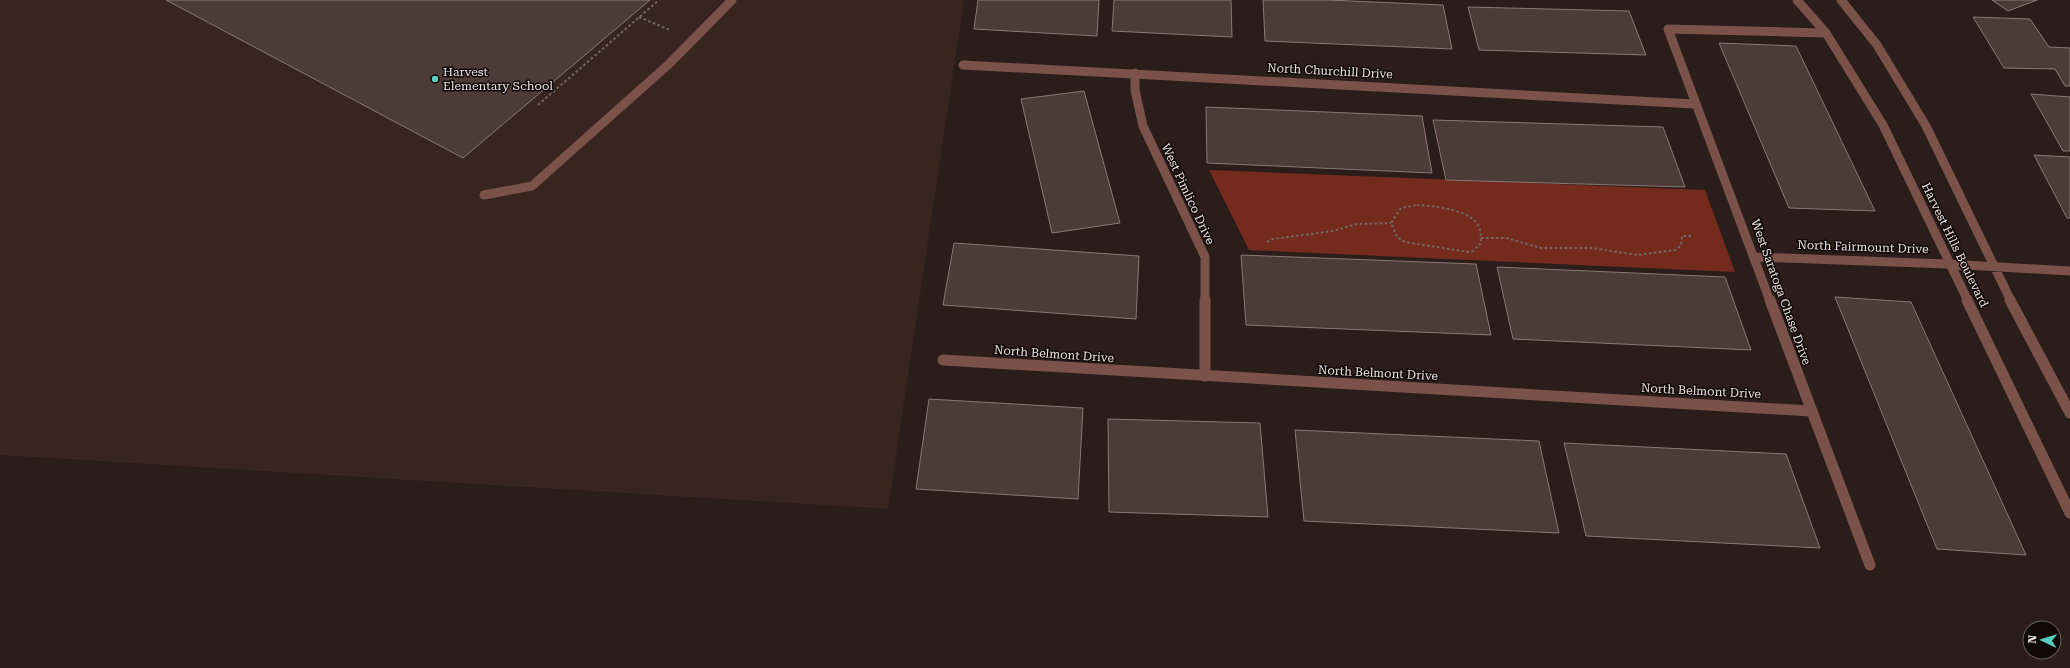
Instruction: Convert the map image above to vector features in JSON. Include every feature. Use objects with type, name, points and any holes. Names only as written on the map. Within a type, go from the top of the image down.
[{"type":"street","points":[[484,195],[532,186],[669,64],[732,0]]},
{"type":"street","name":"Harvest Hills Boulevard","points":[[1797,0],[1826,32],[1883,125],[1948,264],[2070,513]]},
{"type":"street","name":"Harvest Hills Boulevard","points":[[1840,0],[1877,45],[1926,126],[1993,267],[2070,413]]},
{"type":"street","name":"West Saratoga Chase Drive","points":[[1826,32],[1668,29],[1695,104],[1755,256],[1811,411],[1870,565]]},
{"type":"street","name":"North Churchill Drive","points":[[963,65],[1695,104]]},
{"type":"street","name":"West Pimlico Drive","points":[[1135,73],[1135,90],[1143,126],[1205,257],[1205,376]]},
{"type":"street","name":"North Fairmount Drive","points":[[1755,256],[2070,271]]},
{"type":"street","name":"North Belmont Drive","points":[[943,360],[1811,411]]},
{"type":"path","points":[[538,105],[659,0]]},
{"type":"path","points":[[639,17],[676,33]]},
{"type":"path","points":[[1417,205],[1437,208],[1469,217],[1480,229],[1481,243],[1473,251],[1425,246],[1401,240],[1397,237],[1391,223],[1396,213],[1401,208],[1417,205]]},
{"type":"path","points":[[1267,242],[1273,239],[1334,231],[1357,224],[1391,223]]},
{"type":"path","points":[[1481,238],[1506,238],[1541,248],[1592,248],[1638,255],[1679,248],[1682,246],[1682,236],[1693,236]]},
{"type":"shaded area","points":[[0,0],[964,0],[888,509],[0,455]]},
{"type":"shaded area","points":[[1209,170],[1705,190],[1735,272],[1249,250]]},
{"type":"building","name":"Harvest Elementary School","points":[[166,0],[650,0],[463,158]]},
{"type":"building","points":[[978,0],[1099,0],[1097,36],[974,29]]},
{"type":"building","points":[[1114,0],[1231,0],[1232,37],[1112,31]]},
{"type":"building","points":[[1263,0],[1328,0],[1443,5],[1452,49],[1265,41]]},
{"type":"building","points":[[1992,0],[2037,0],[2008,11]]},
{"type":"building","points":[[1468,7],[1629,11],[1646,55],[1479,50]]},
{"type":"building","points":[[1973,17],[2030,19],[2049,47],[2070,48],[2070,86],[2065,86],[2055,69],[2004,68]]},
{"type":"building","points":[[1719,43],[1796,46],[1875,211],[1789,208]]},
{"type":"building","points":[[1084,91],[1120,223],[1052,233],[1021,99]]},
{"type":"building","points":[[2031,94],[2070,97],[2070,151],[2063,151]]},
{"type":"building","points":[[1206,107],[1422,116],[1432,173],[1207,163]]},
{"type":"building","points":[[1433,120],[1663,127],[1685,187],[1446,180]]},
{"type":"building","points":[[2034,155],[2070,157],[2070,218],[2067,218]]},
{"type":"building","points":[[954,243],[1139,256],[1136,319],[943,305]]},
{"type":"building","points":[[1241,255],[1476,264],[1491,335],[1246,325]]},
{"type":"building","points":[[1497,267],[1725,277],[1751,350],[1513,339]]},
{"type":"building","points":[[1835,297],[1911,302],[2026,555],[1937,549]]},
{"type":"building","points":[[929,399],[1083,408],[1078,499],[916,489]]},
{"type":"building","points":[[1108,419],[1260,423],[1268,517],[1109,512]]},
{"type":"building","points":[[1295,430],[1539,441],[1559,533],[1304,521]]},
{"type":"building","points":[[1564,443],[1786,454],[1820,548],[1586,536]]},
{"type":"place","name":"Harvest Elementary School","points":[[435,79]]}]
